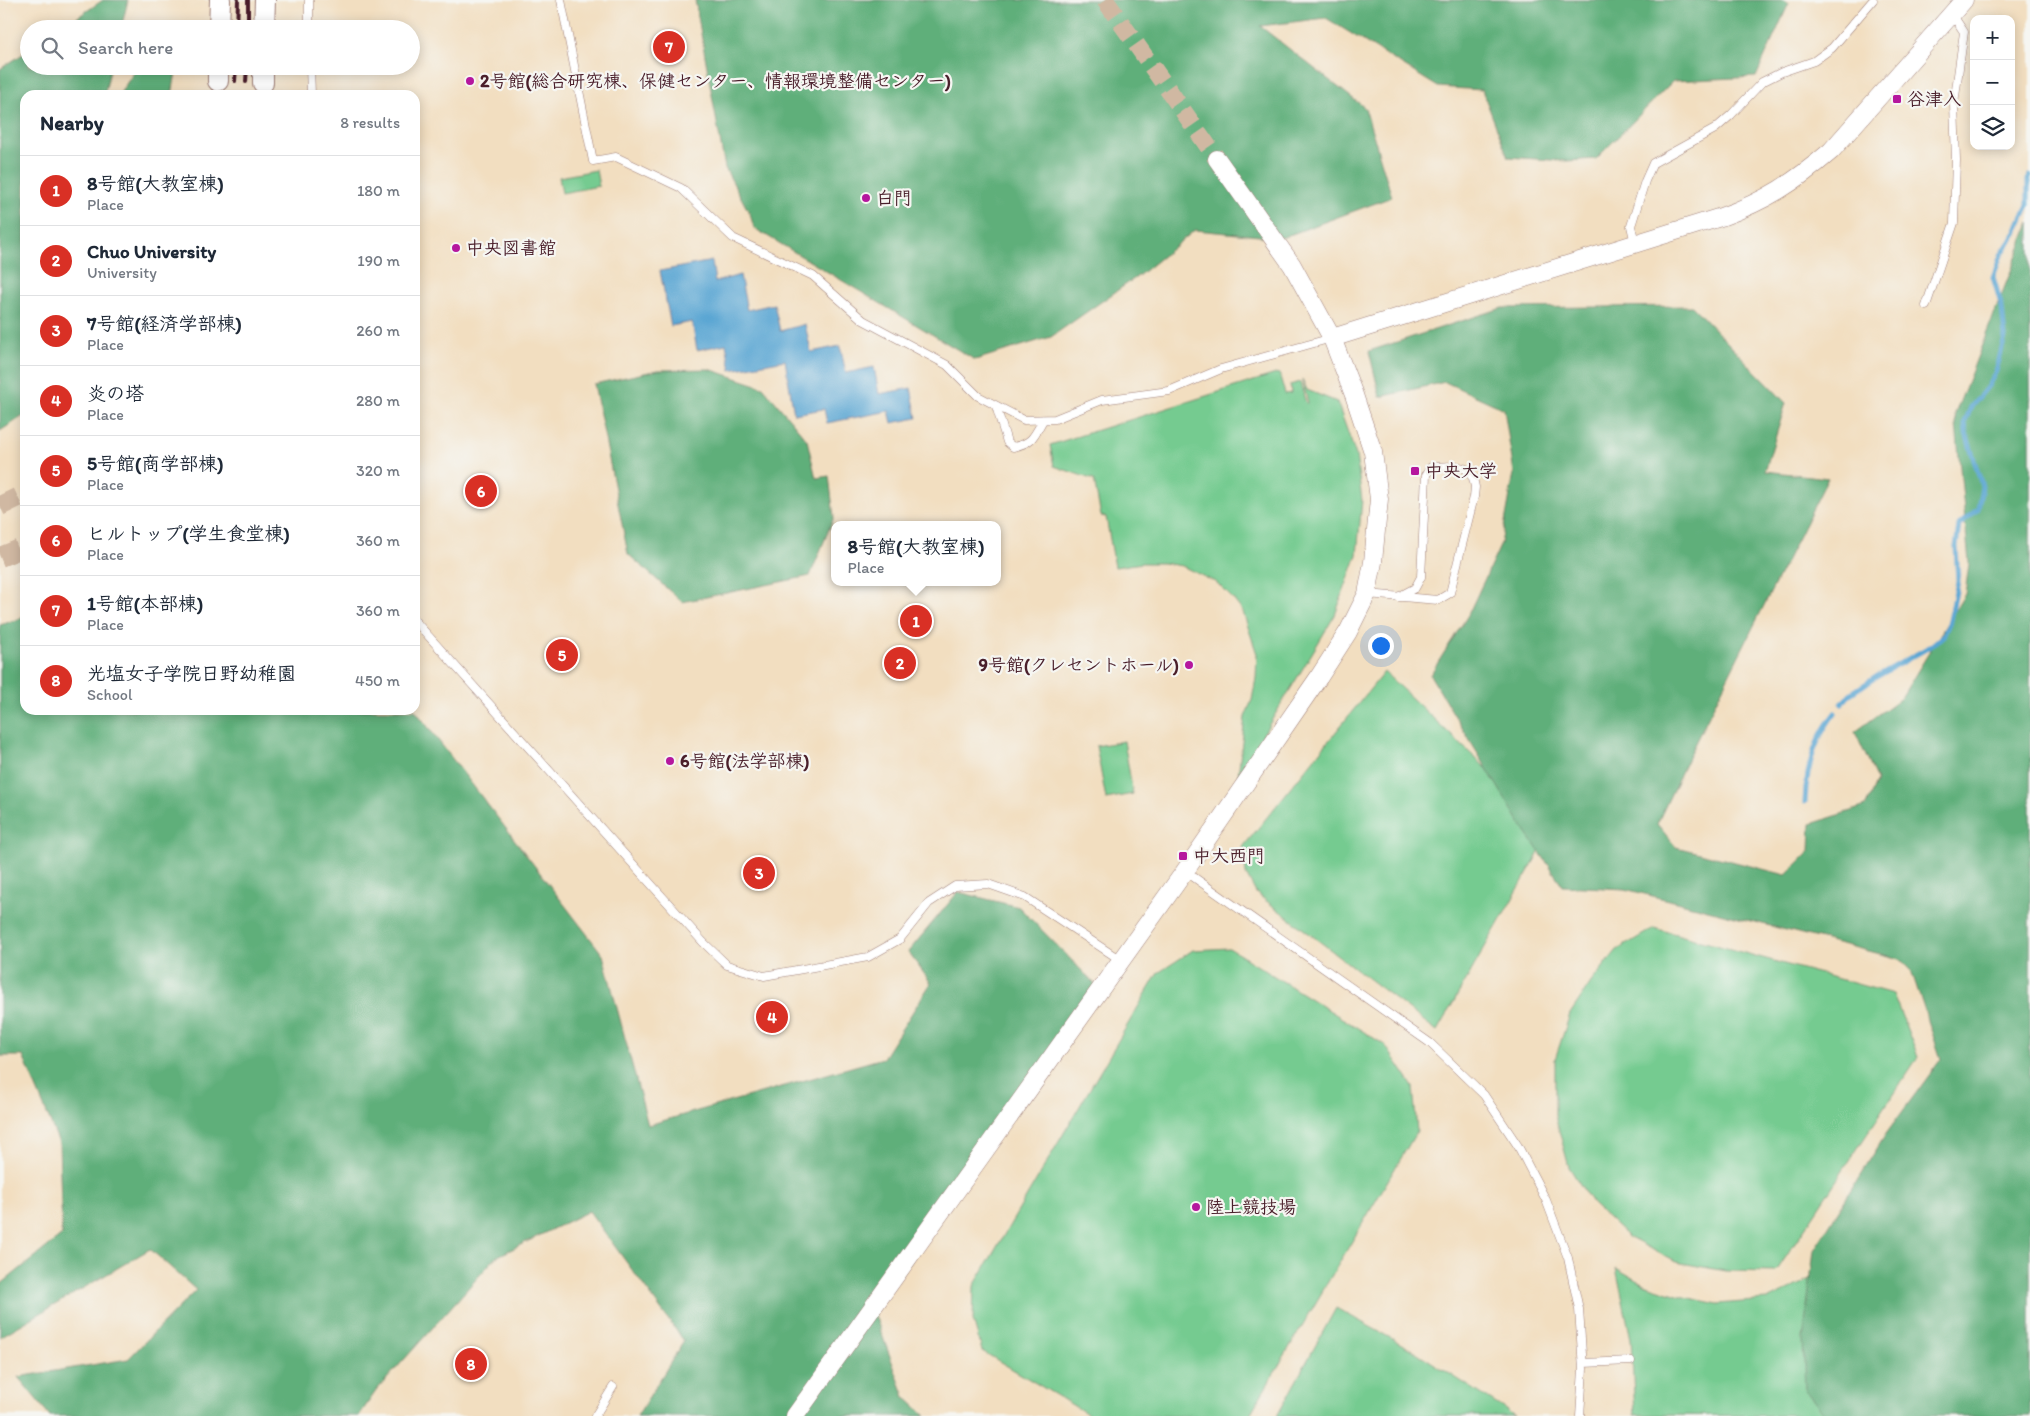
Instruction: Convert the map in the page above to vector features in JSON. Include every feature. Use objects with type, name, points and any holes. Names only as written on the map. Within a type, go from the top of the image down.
[{"type":"main road","points":[[219,20],[220,0]]},
{"type":"main road","points":[[264,20],[265,0]]},
{"type":"street","points":[[1332,338],[1753,206],[1807,172],[1831,151],[1964,0]]},
{"type":"street","points":[[795,1416],[1185,871],[1319,677],[1348,632],[1367,594],[1377,532],[1379,499],[1377,476],[1370,444],[1354,395],[1332,338],[1292,265],[1217,159]]},
{"type":"lane","points":[[309,0],[309,20]]},
{"type":"lane","points":[[561,0],[593,161],[616,158],[681,188],[733,238],[813,276],[863,320],[948,365],[978,396],[1024,420],[1054,419],[1102,400],[1169,391],[1221,369],[1332,338]]},
{"type":"lane","points":[[1635,243],[1631,226],[1645,181],[1653,163],[1714,129],[1731,115],[1762,82],[1782,72],[1814,61],[1832,48],[1873,0]]},
{"type":"lane","points":[[1926,306],[1954,223],[1956,160],[1954,104],[1964,32],[1952,14]]},
{"type":"lane","points":[[310,75],[311,90]]},
{"type":"lane","points":[[996,406],[1006,442],[1013,447],[1026,444],[1034,437],[1042,420]]},
{"type":"lane","points":[[1367,594],[1398,597],[1438,600],[1450,593],[1474,497],[1473,478],[1466,469],[1457,466],[1431,467],[1426,475],[1421,577],[1414,588],[1398,597]]},
{"type":"lane","points":[[420,627],[703,942],[727,965],[764,976],[868,957],[900,939],[929,904],[955,886],[988,884],[1025,897],[1122,961]]},
{"type":"lane","points":[[1185,871],[1430,1043],[1484,1095],[1518,1146],[1546,1200],[1568,1258],[1579,1309],[1583,1363],[1580,1416]]},
{"type":"lane","points":[[1583,1363],[1631,1361]]},
{"type":"lane","points":[[595,1416],[613,1386]]},
{"type":"green space","points":[[103,0],[128,0],[123,20],[73,20]]},
{"type":"green space","points":[[695,0],[1783,0],[1789,3],[1756,77],[1673,81],[1596,159],[1566,161],[1508,157],[1482,90],[1438,87],[1326,18],[1260,26],[1365,108],[1392,197],[1281,238],[1195,230],[1138,276],[1051,337],[975,360],[754,228],[750,214],[725,168]]},
{"type":"green space","points":[[20,56],[20,75],[109,75],[105,90],[20,90],[20,418],[0,431],[0,69]]},
{"type":"green space","points":[[132,75],[175,75],[173,90],[122,90]]},
{"type":"green space","points":[[596,170],[599,186],[562,193],[559,177]]},
{"type":"green space","points":[[2030,222],[2030,1416],[1826,1416],[1805,1390],[1803,1340],[1814,1250],[1886,1134],[1941,1059],[1911,970],[1900,959],[1625,889],[1563,886],[1523,828],[1430,675],[1468,615],[1501,544],[1514,473],[1504,409],[1445,382],[1380,397],[1369,351],[1502,308],[1692,306],[1786,403],[1765,471],[1828,478],[1692,749],[1657,824],[1676,847],[1786,875],[1810,851],[1811,824],[1866,806],[1877,780],[1855,732],[1901,698],[1965,594],[1969,563],[1955,414]]},
{"type":"green space","points":[[709,369],[763,387],[807,440],[816,478],[829,476],[834,517],[810,576],[682,602],[628,554],[594,384],[658,370]]},
{"type":"green space","points":[[1279,373],[1285,394],[1291,393],[1290,385],[1300,382],[1306,403],[1308,403],[1302,379],[1307,390],[1337,402],[1356,455],[1362,500],[1357,555],[1335,615],[1238,776],[1245,717],[1252,700],[1256,678],[1257,654],[1243,612],[1217,583],[1182,566],[1163,563],[1142,563],[1115,567],[1106,517],[1101,516],[1094,480],[1054,466],[1050,445]]},
{"type":"green space","points":[[20,619],[20,715],[419,715],[603,955],[648,1125],[883,1058],[931,983],[908,952],[958,892],[1019,907],[1097,986],[874,1313],[905,1397],[926,1416],[637,1416],[684,1341],[589,1211],[496,1257],[376,1391],[359,1416],[50,1416],[18,1377],[128,1359],[196,1290],[150,1249],[0,1337],[0,1285],[62,1235],[59,1143],[23,1056],[0,1056],[0,625]]},
{"type":"green space","points":[[1384,672],[1552,830],[1437,1031],[1256,893],[1246,874],[1243,847]]},
{"type":"green space","points":[[1124,741],[1133,794],[1106,799],[1096,746]]},
{"type":"green space","points":[[1654,928],[1893,994],[1918,1057],[1776,1272],[1725,1271],[1676,1262],[1628,1237],[1592,1203],[1569,1167],[1555,1116],[1555,1059],[1570,1014],[1592,981],[1617,950]]},
{"type":"green space","name":"陸上競技場","points":[[1229,948],[1385,1045],[1413,1087],[1417,1131],[1249,1416],[1091,1416],[982,1351],[973,1320],[974,1286],[1158,973],[1193,950]]},
{"type":"green space","points":[[1616,1268],[1644,1284],[1684,1297],[1718,1304],[1767,1300],[1819,1275],[1850,1416],[1635,1415],[1631,1339]]},
{"type":"green space","points":[[1336,1308],[1416,1352],[1515,1416],[1277,1416]]},
{"type":"water","points":[[712,261],[715,282],[740,275],[747,310],[774,304],[780,331],[805,324],[811,352],[840,346],[846,373],[874,367],[879,394],[911,388],[917,418],[892,423],[889,411],[827,423],[824,409],[794,414],[785,360],[731,370],[726,344],[697,350],[692,322],[671,326],[660,271]]},
{"type":"waterway","points":[[1842,704],[1850,694],[1876,677],[1931,646],[1944,635],[1950,621],[1958,581],[1956,547],[1959,525],[1978,509],[1982,486],[1966,433],[1965,422],[1971,407],[1988,386],[1996,371],[2005,337],[2002,307],[1993,277],[2001,255],[2016,232],[2028,205],[2028,180],[2030,176]]},
{"type":"waterway","points":[[1805,802],[1807,778],[1812,755],[1822,733],[1835,713]]},
{"type":"tunnel","points":[[1105,0],[1217,159]]},
{"type":"tunnel","points":[[0,506],[20,496]]},
{"type":"tunnel","points":[[0,557],[20,549]]},
{"type":"railway","points":[[237,20],[238,0]]},
{"type":"railway","points":[[248,0],[248,20]]},
{"type":"railway","points":[[235,75],[235,81]]},
{"type":"railway","points":[[246,75],[246,82]]},
{"type":"place","name":"1号館(本部棟)","points":[[669,47]]},
{"type":"place","name":"2号館(総合研究棟、保健センター、情報環境整備センター)","points":[[470,81]]},
{"type":"place","name":"谷津入","points":[[1897,99]]},
{"type":"place","name":"白門","points":[[866,198]]},
{"type":"place","name":"中央図書館","points":[[456,248]]},
{"type":"place","name":"中央大学","points":[[1415,471]]},
{"type":"place","name":"ヒルトップ(学生食堂棟)","points":[[481,491]]},
{"type":"place","name":"8号館(大教室棟)","points":[[916,621]]},
{"type":"place","name":"5号館(商学部棟)","points":[[562,655]]},
{"type":"place","name":"Chuo University","points":[[900,663]]},
{"type":"place","name":"9号館(クレセントホール)","points":[[1189,665]]},
{"type":"place","name":"6号館(法学部棟)","points":[[670,761]]},
{"type":"place","name":"中大西門","points":[[1183,856]]},
{"type":"place","name":"7号館(経済学部棟)","points":[[759,873]]},
{"type":"place","name":"炎の塔","points":[[772,1017]]},
{"type":"place","name":"陸上競技場","points":[[1196,1207]]},
{"type":"place","name":"光塩女子学院日野幼稚園","points":[[471,1364]]}]
